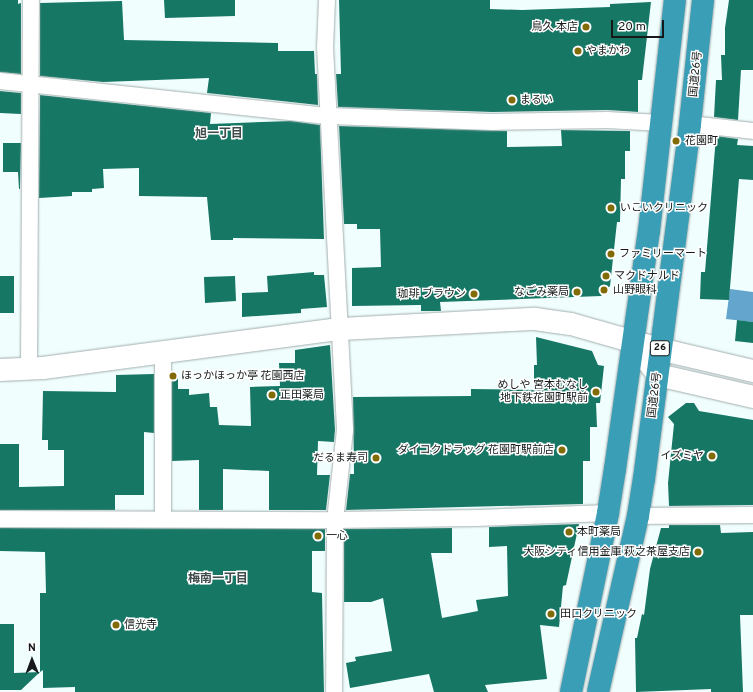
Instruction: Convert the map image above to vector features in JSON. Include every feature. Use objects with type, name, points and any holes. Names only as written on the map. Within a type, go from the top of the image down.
[{"type":"highway","name":"26","points":[[571,692],[608,513],[649,231],[675,0]]},
{"type":"highway","name":"国道26号","points":[[598,692],[638,516],[690,124],[703,0]]},
{"type":"street","points":[[29,370],[31,0]]},
{"type":"street","points":[[327,0],[325,47],[341,329],[345,430],[335,520],[334,692]]},
{"type":"street","points":[[0,81],[329,116],[492,122],[607,120],[661,123]]},
{"type":"street","points":[[690,124],[753,131]]},
{"type":"street","points":[[0,370],[29,370],[341,329],[535,319],[578,325],[632,342],[753,371]]},
{"type":"street","points":[[632,342],[658,374],[753,397]]},
{"type":"street","points":[[163,353],[163,519]]},
{"type":"street","points":[[0,519],[335,520],[476,518],[608,513]]},
{"type":"street","points":[[638,516],[753,515]]},
{"type":"water","points":[[730,289],[753,292],[753,322],[726,319]]},
{"type":"building","points":[[0,0],[18,0],[18,4],[21,3],[21,74],[0,72]]},
{"type":"building","points":[[164,0],[235,0],[235,16],[165,18]]},
{"type":"building","points":[[339,0],[490,0],[490,9],[522,10],[610,7],[610,4],[651,2],[642,80],[638,80],[638,112],[607,110],[492,112],[338,107],[336,74],[341,74]]},
{"type":"building","points":[[729,0],[753,0],[753,70],[741,70],[738,120],[714,117],[716,80],[722,80],[721,55],[725,55],[725,28]]},
{"type":"building","points":[[122,1],[124,40],[278,43],[278,51],[314,51],[315,74],[317,74],[318,105],[207,93],[209,78],[103,82],[40,76],[40,3]]},
{"type":"building","points":[[0,91],[21,93],[21,114],[0,113]]},
{"type":"building","points":[[40,95],[211,113],[210,124],[291,121],[320,125],[324,239],[233,238],[233,240],[211,240],[207,197],[139,196],[139,168],[103,169],[104,188],[92,189],[92,192],[72,192],[72,196],[39,198]]},
{"type":"building","points":[[339,126],[507,131],[507,147],[562,146],[561,130],[630,131],[630,151],[625,151],[625,179],[621,179],[620,222],[617,222],[610,286],[601,296],[440,302],[441,311],[421,311],[421,305],[352,306],[352,268],[381,267],[380,229],[357,229],[357,224],[344,224]]},
{"type":"building","points":[[716,136],[738,139],[737,145],[753,146],[753,180],[739,179],[729,300],[700,299],[701,272],[705,272]]},
{"type":"building","points":[[3,143],[21,143],[20,189],[18,172],[3,172]]},
{"type":"building","points":[[314,272],[314,275],[324,275],[327,307],[301,309],[301,313],[242,317],[242,293],[268,292],[267,276]]},
{"type":"building","points":[[0,276],[14,276],[14,313],[0,313]]},
{"type":"building","points":[[235,276],[236,301],[205,303],[204,277]]},
{"type":"building","points":[[737,320],[753,322],[753,343],[735,341]]},
{"type":"building","points":[[536,337],[592,351],[598,365],[604,366],[600,403],[596,403],[597,427],[590,427],[590,461],[583,461],[583,504],[346,510],[350,474],[354,474],[353,397],[471,396],[471,389],[534,390],[534,365],[537,365]]},
{"type":"building","points":[[330,345],[335,430],[334,442],[318,441],[317,475],[330,475],[326,510],[269,510],[269,471],[223,469],[223,510],[199,510],[199,460],[172,461],[172,374],[178,374],[178,389],[189,389],[189,395],[209,393],[210,407],[217,407],[219,425],[251,426],[250,387],[280,386],[279,363],[295,363],[295,350]]},
{"type":"building","points":[[154,374],[154,433],[144,432],[144,495],[115,495],[115,510],[0,510],[0,444],[19,444],[19,487],[64,486],[64,450],[48,450],[48,440],[42,440],[43,391],[116,392],[116,375]]},
{"type":"building","name":"イズミヤ","points":[[686,403],[694,403],[699,411],[753,420],[753,505],[669,506],[668,483],[674,424],[668,417]]},
{"type":"building","points":[[579,524],[566,585],[563,586],[559,627],[540,625],[547,679],[485,685],[488,692],[434,692],[429,674],[350,688],[346,663],[356,661],[355,657],[392,651],[383,598],[371,602],[344,602],[344,529],[452,528],[452,553],[431,553],[442,618],[478,611],[476,600],[508,596],[507,546],[489,547],[489,527]]},
{"type":"building","points":[[669,525],[720,525],[721,533],[753,532],[753,615],[740,615],[743,692],[711,692],[711,689],[636,692],[635,638],[637,638],[642,614],[644,615],[650,569],[661,528],[669,528]]},
{"type":"building","points":[[0,528],[325,529],[325,551],[312,551],[312,592],[322,593],[324,692],[75,692],[75,687],[43,688],[43,670],[40,672],[40,593],[46,593],[45,552],[0,551]]},
{"type":"building","points":[[0,624],[14,624],[14,673],[40,672],[21,690],[0,690]]},
{"type":"place","name":"鳥久 本店","points":[[586,27]]},
{"type":"place","name":"やまかわ","points":[[578,51]]},
{"type":"place","name":"まるい","points":[[512,100]]},
{"type":"place","name":"花園町","points":[[676,141]]},
{"type":"place","name":"いこいクリニック","points":[[611,208]]},
{"type":"place","name":"ファミリーマート","points":[[611,254]]},
{"type":"place","name":"マクドナルド","points":[[606,276]]},
{"type":"place","name":"山野眼科","points":[[604,290]]},
{"type":"place","name":"なごみ薬局","points":[[577,292]]},
{"type":"place","name":"珈琲 ブラウン","points":[[474,294]]},
{"type":"place","name":"ほっかほっか亭 花園西店","points":[[173,376]]},
{"type":"place","name":"めしや 宮本むなし 地下鉄花園町駅前","points":[[596,392]]},
{"type":"place","name":"正田薬局","points":[[272,395]]},
{"type":"place","name":"ダイコクドラッグ 花園町駅前店","points":[[562,450]]},
{"type":"place","name":"イズミヤ","points":[[712,456]]},
{"type":"place","name":"だるま寿司","points":[[376,458]]},
{"type":"place","name":"本町薬局","points":[[569,532]]},
{"type":"place","name":"一心","points":[[318,536]]},
{"type":"place","name":"大阪シティ信用金庫 萩之茶屋支店","points":[[698,552]]},
{"type":"place","name":"田口クリニック","points":[[551,614]]},
{"type":"place","name":"信光寺","points":[[116,625]]},
{"type":"district","name":"旭一丁目","points":[[219,135]]},
{"type":"district","name":"梅南一丁目","points":[[218,580]]}]
